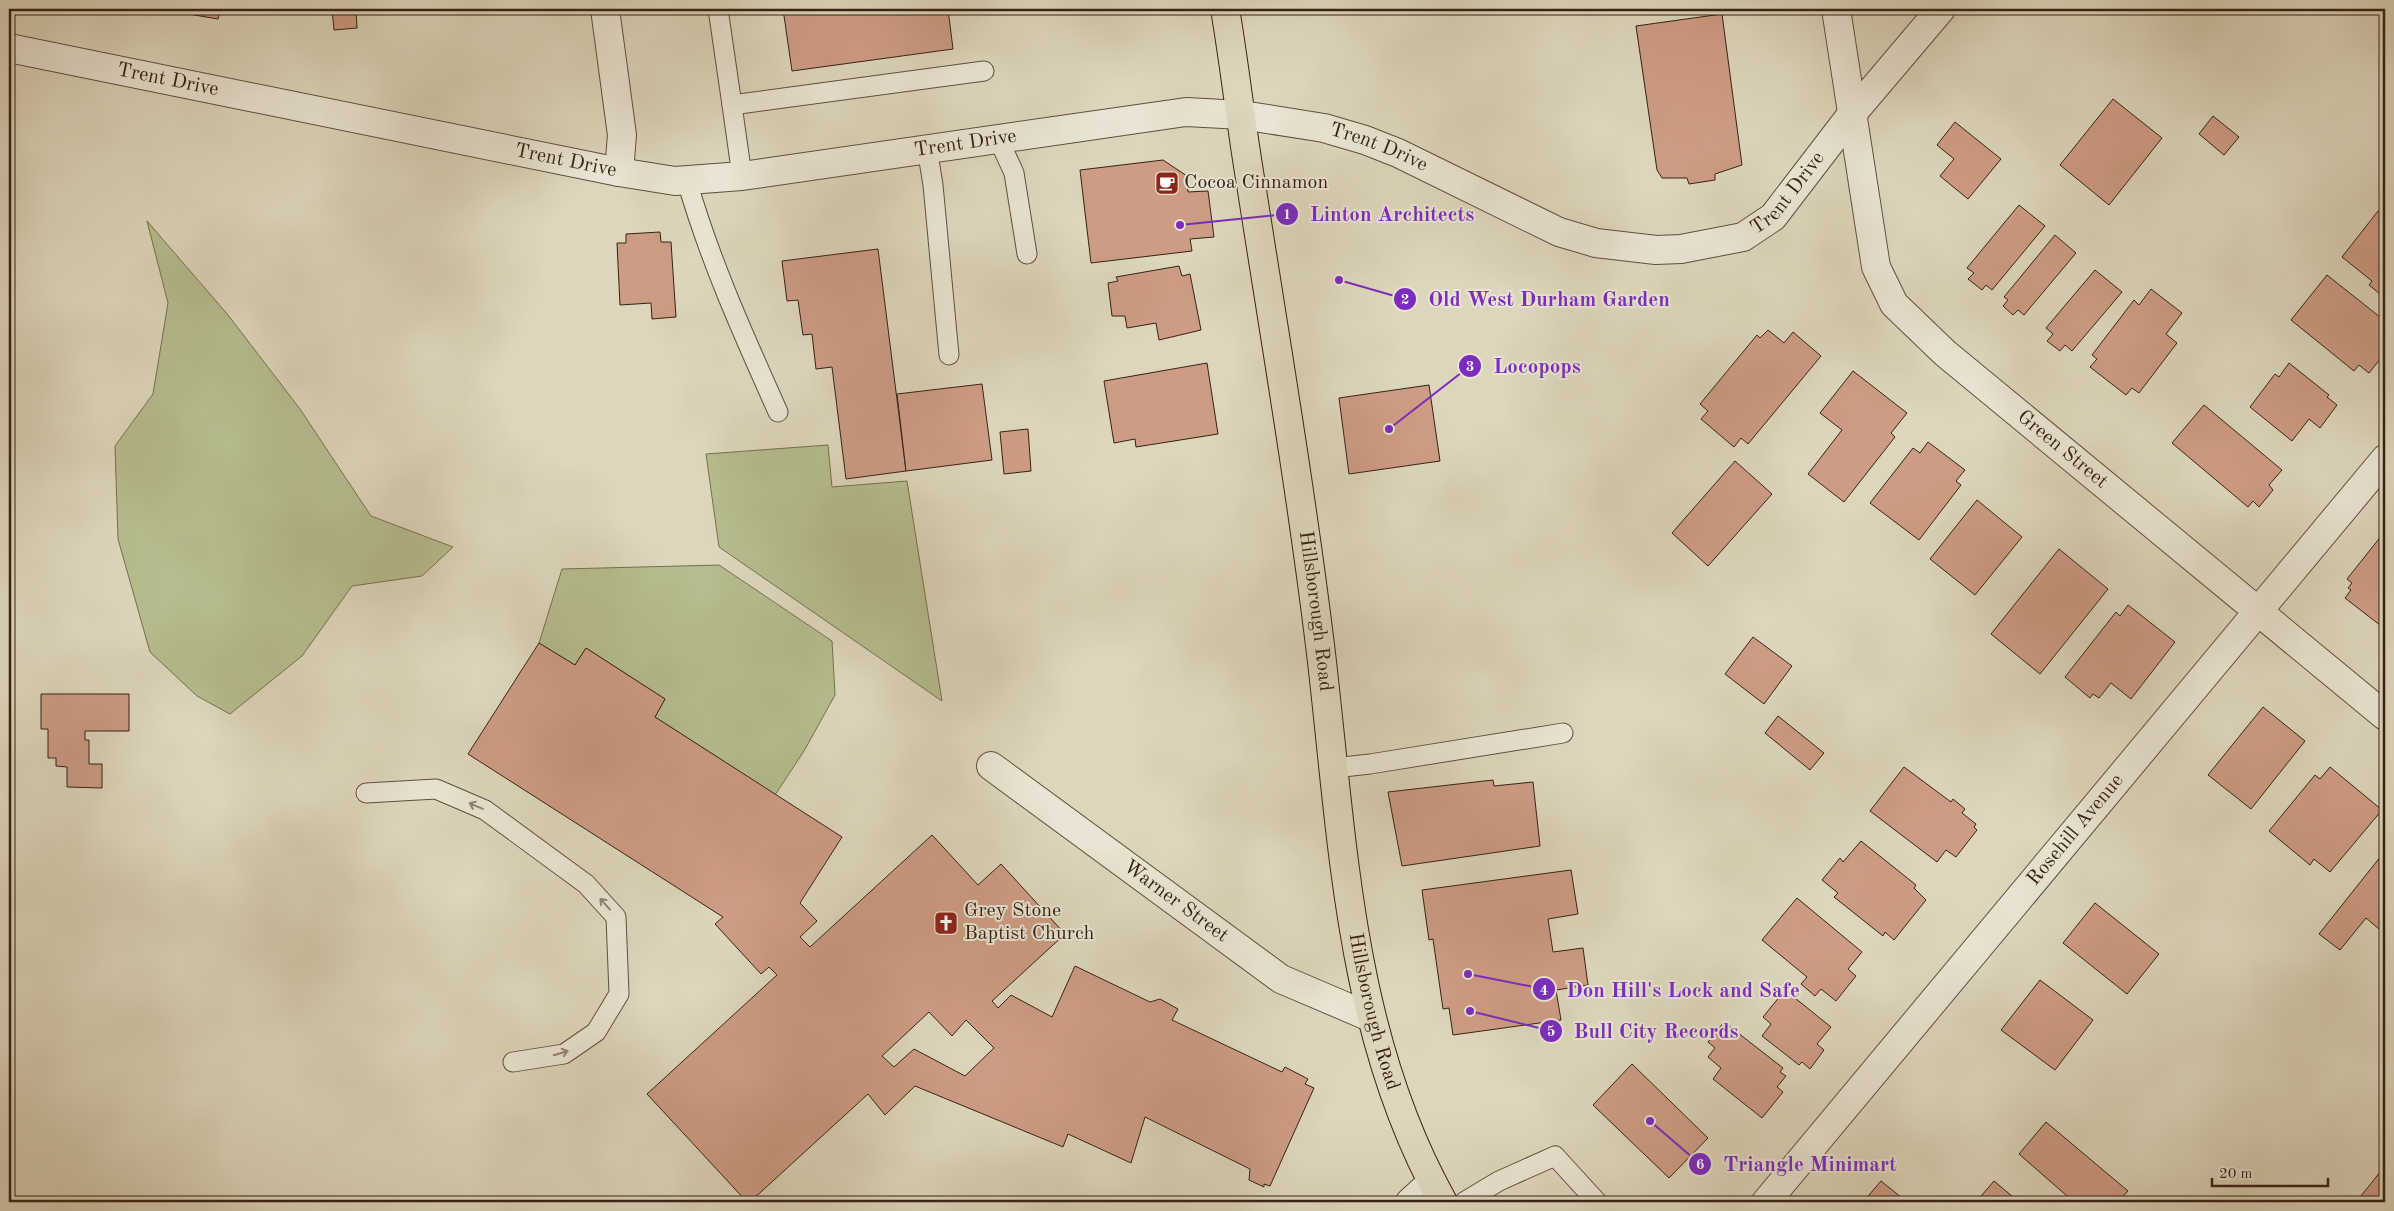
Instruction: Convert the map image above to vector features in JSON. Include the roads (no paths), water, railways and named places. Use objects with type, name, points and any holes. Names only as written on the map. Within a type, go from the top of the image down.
[{"type":"main road","name":"Hillsborough Road","points":[[1225,9],[1320,643],[1352,922],[1370,1017],[1402,1119],[1438,1192]]},
{"type":"street","points":[[605,9],[621,127],[619,172]]},
{"type":"street","name":"Green Street","points":[[1836,9],[1876,267],[1894,304],[1945,353],[2385,716]]},
{"type":"street","name":"Trent Drive","points":[[9,48],[619,172],[675,181],[742,176],[1186,112],[1242,115],[1297,123],[1365,140],[1433,170],[1559,232],[1596,243],[1656,250],[1716,244],[1742,237],[1772,217],[1852,114],[1941,9]]},
{"type":"street","name":"Rosehill Avenue","points":[[1766,1202],[2385,459]]},
{"type":"street","name":"Warner Street","points":[[991,766],[1281,979],[1370,1017]]},
{"type":"street","points":[[1410,1202],[1438,1192]]},
{"type":"lane","points":[[718,9],[742,176]]},
{"type":"lane","points":[[732,105],[984,71]]},
{"type":"lane","points":[[998,138],[1014,173],[1027,254]]},
{"type":"lane","points":[[926,148],[933,185],[950,355]]},
{"type":"lane","points":[[687,181],[720,282],[778,412]]},
{"type":"lane","points":[[1334,768],[1564,733]]},
{"type":"lane","points":[[366,793],[436,789],[485,810],[586,884],[616,917],[619,994],[596,1032],[564,1054],[513,1062]]},
{"type":"lane","points":[[1464,1202],[1499,1181],[1555,1156],[1596,1202]]},
{"type":"place","name":"Cocoa Cinnamon","points":[[1167,183]]},
{"type":"place","name":"Linton Architects","points":[[1180,225]]},
{"type":"place","name":"Old West Durham Garden","points":[[1339,280]]},
{"type":"place","name":"Locopops","points":[[1389,429]]},
{"type":"place","name":"Grey Stone Baptist Church","points":[[946,923]]},
{"type":"place","name":"Don Hill's Lock and Safe","points":[[1468,974]]},
{"type":"place","name":"Bull City Records","points":[[1470,1011]]},
{"type":"place","name":"Triangle Minimart","points":[[1650,1121]]}]
